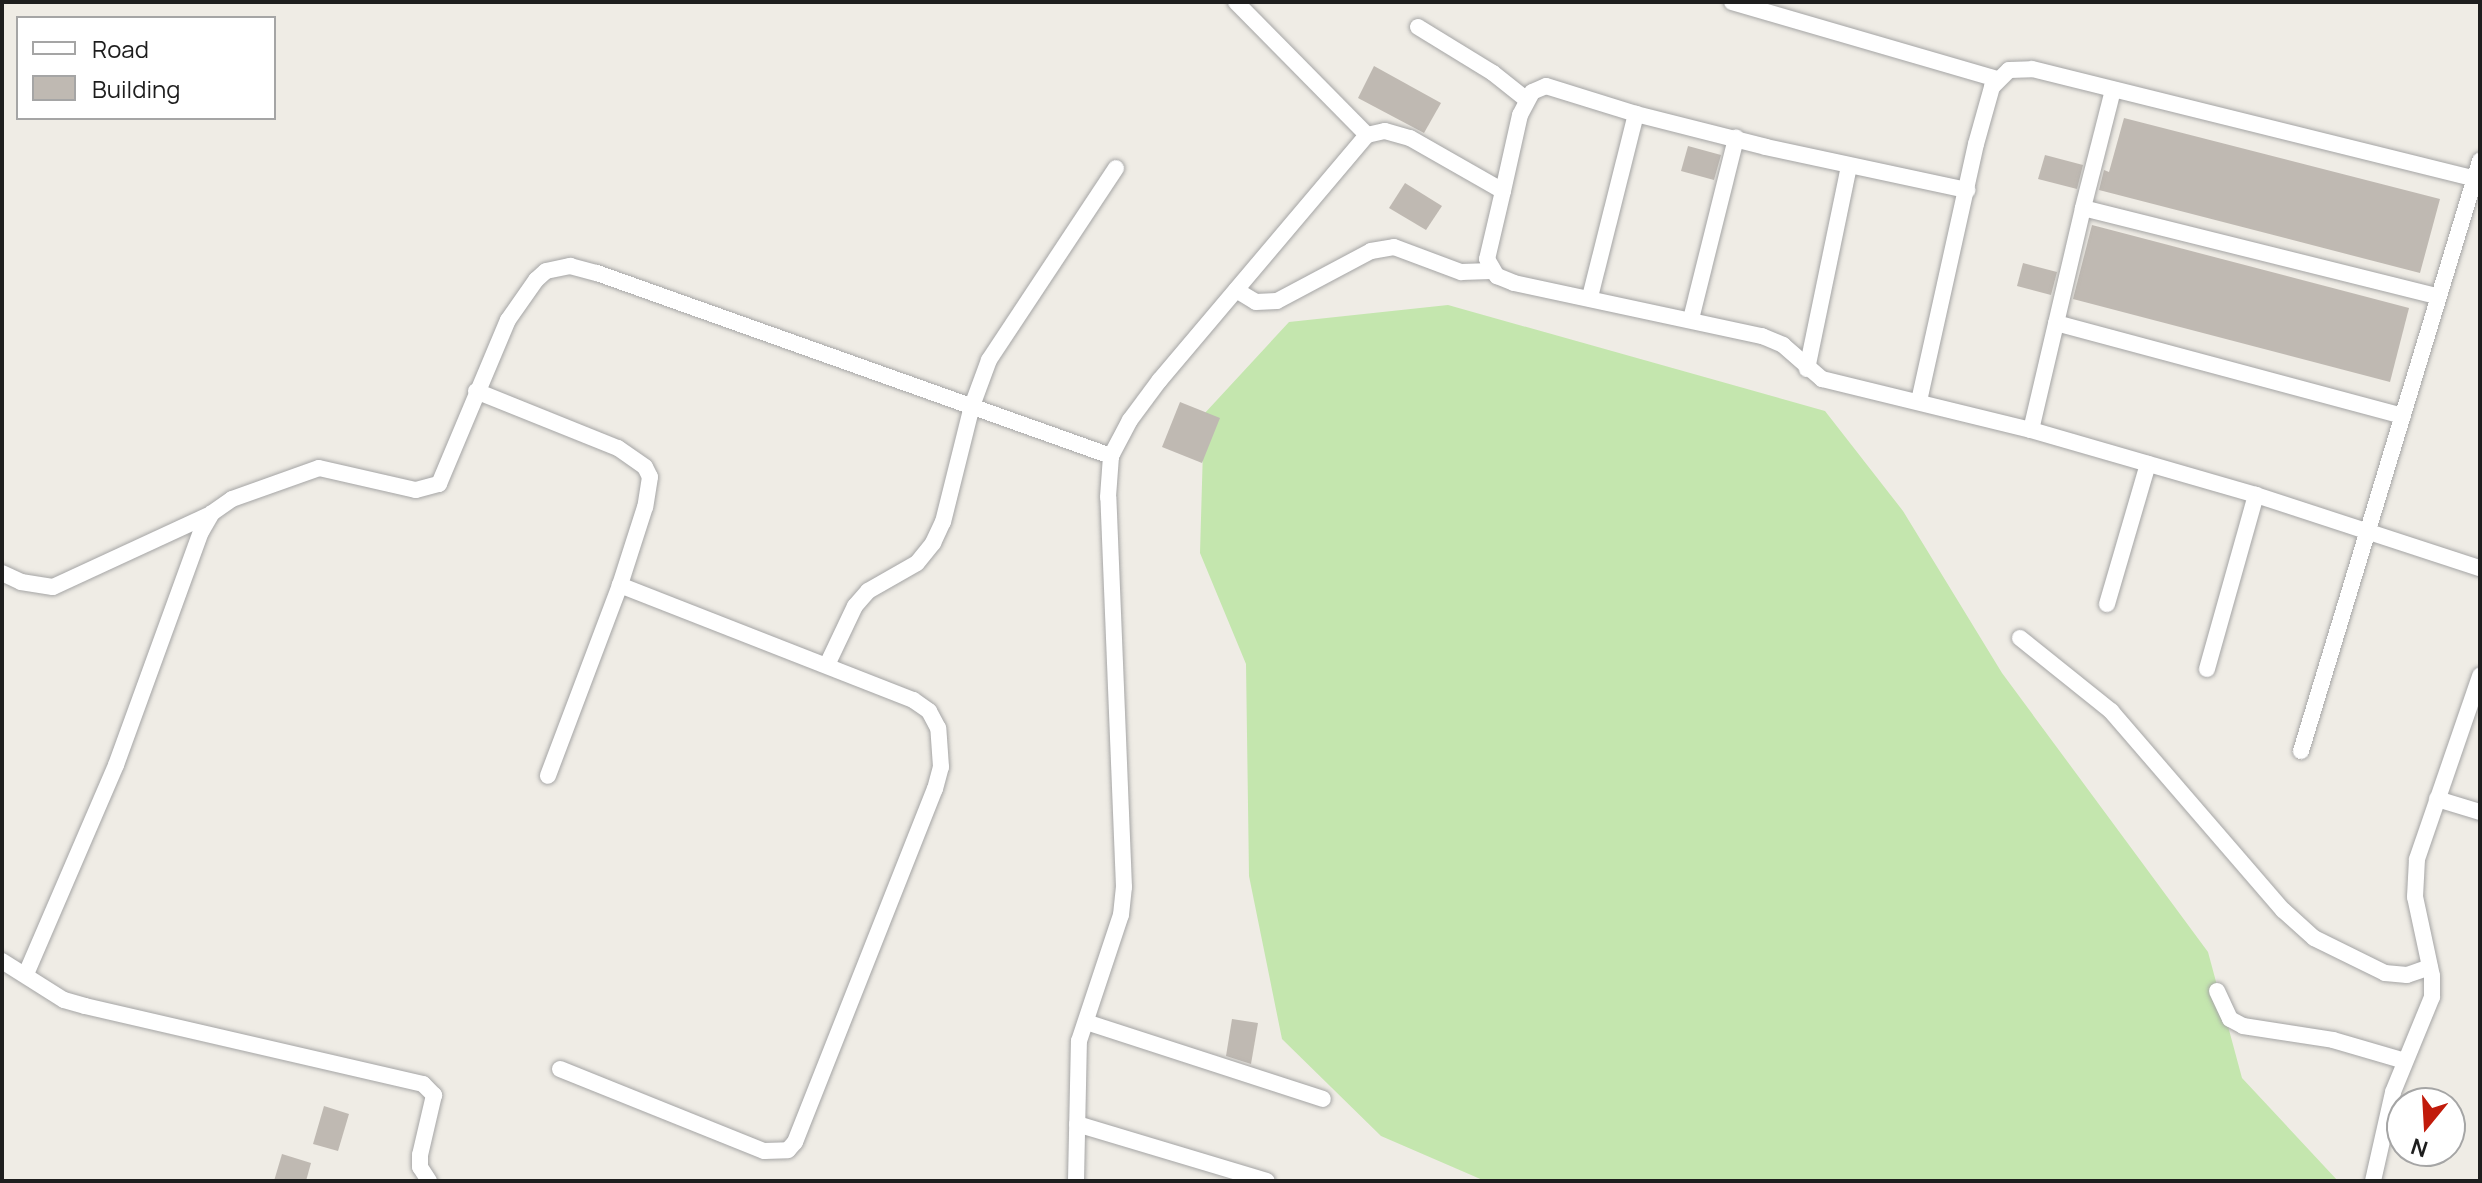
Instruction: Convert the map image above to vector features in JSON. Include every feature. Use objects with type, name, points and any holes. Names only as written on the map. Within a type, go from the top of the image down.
[{"type":"street","points":[[1236,2],[1367,135]]},
{"type":"street","points":[[1732,2],[1997,79]]},
{"type":"street","points":[[1418,27],[1493,73],[1527,100]]},
{"type":"street","points":[[1919,401],[1976,144],[1992,87],[2009,70],[2032,69],[2476,179]]},
{"type":"street","points":[[1492,271],[1487,252],[1527,100],[1539,87],[1556,86],[1636,114],[1849,167],[1967,190]]},
{"type":"street","points":[[2031,430],[2113,90]]},
{"type":"street","points":[[1590,297],[1636,114]]},
{"type":"street","points":[[1076,1181],[1079,1041],[1121,915],[1124,887],[1108,497],[1111,456],[1130,420],[1159,381],[1367,135],[1385,131],[1410,138],[1503,191]]},
{"type":"street","points":[[1691,319],[1736,138]]},
{"type":"street","points":[[2301,751],[2370,533],[2436,296],[2480,161]]},
{"type":"street","points":[[1807,369],[1849,167]]},
{"type":"street","points":[[827,665],[855,606],[868,591],[917,563],[933,543],[943,522],[972,406],[989,360],[1116,168]]},
{"type":"street","points":[[2083,208],[2436,296]]},
{"type":"street","points":[[1236,290],[1256,302],[1277,301],[1371,251],[1394,247],[1461,272],[1492,271],[1514,283],[1691,319],[1775,340],[1807,369],[1834,382],[2031,430],[2256,495],[2480,568]]},
{"type":"street","points":[[2,573],[21,582],[53,587],[212,513],[232,499],[319,468],[416,490],[431,489],[445,474],[476,391],[508,320],[524,294],[546,271],[570,266],[1111,456]]},
{"type":"street","points":[[2056,323],[2403,416]]},
{"type":"street","points":[[476,391],[618,448],[645,467],[649,490],[620,585],[548,776]]},
{"type":"street","points":[[2107,604],[2148,464]]},
{"type":"street","points":[[2207,669],[2256,495]]},
{"type":"street","points":[[26,974],[116,765],[201,532],[212,513]]},
{"type":"street","points":[[560,1069],[764,1151],[788,1150],[795,1142],[941,767],[938,728],[929,711],[913,700],[620,585]]},
{"type":"street","points":[[2020,638],[2111,711],[2283,910],[2314,938],[2385,973],[2407,975],[2430,967]]},
{"type":"street","points":[[2373,1181],[2387,1112],[2432,997],[2430,967],[2415,897],[2417,859],[2480,676]]},
{"type":"street","points":[[2437,799],[2480,812]]},
{"type":"street","points":[[2,961],[64,1000],[423,1084],[434,1095],[420,1155],[420,1167],[429,1181]]},
{"type":"street","points":[[2217,991],[2230,1019],[2243,1026],[2344,1042],[2405,1061]]},
{"type":"street","points":[[1086,1022],[1323,1099]]},
{"type":"street","points":[[1077,1124],[1267,1181]]},
{"type":"green space","points":[[1448,305],[1825,411],[1903,511],[2002,673],[2208,952],[2242,1078],[2338,1181],[1485,1181],[1381,1136],[1282,1039],[1249,876],[1246,664],[1200,553],[1204,414],[1289,322]]},
{"type":"building","points":[[1374,66],[1441,103],[1424,133],[1358,98]]},
{"type":"building","points":[[2124,118],[2440,199],[2420,273],[2099,190],[2104,170],[2109,172]]},
{"type":"building","points":[[1688,146],[1721,155],[1714,180],[1681,171]]},
{"type":"building","points":[[2045,155],[2083,165],[2077,189],[2038,179]]},
{"type":"building","points":[[1405,183],[1442,206],[1426,230],[1389,208]]},
{"type":"building","points":[[2092,225],[2409,308],[2390,382],[2073,299]]},
{"type":"building","points":[[2023,263],[2057,272],[2051,295],[2017,286]]},
{"type":"building","points":[[1180,402],[1220,418],[1202,463],[1162,447]]},
{"type":"building","points":[[1232,1019],[1258,1023],[1251,1064],[1226,1056]]},
{"type":"building","points":[[324,1106],[349,1114],[338,1151],[313,1144]]},
{"type":"building","points":[[282,1154],[311,1163],[306,1181],[274,1181]]}]
